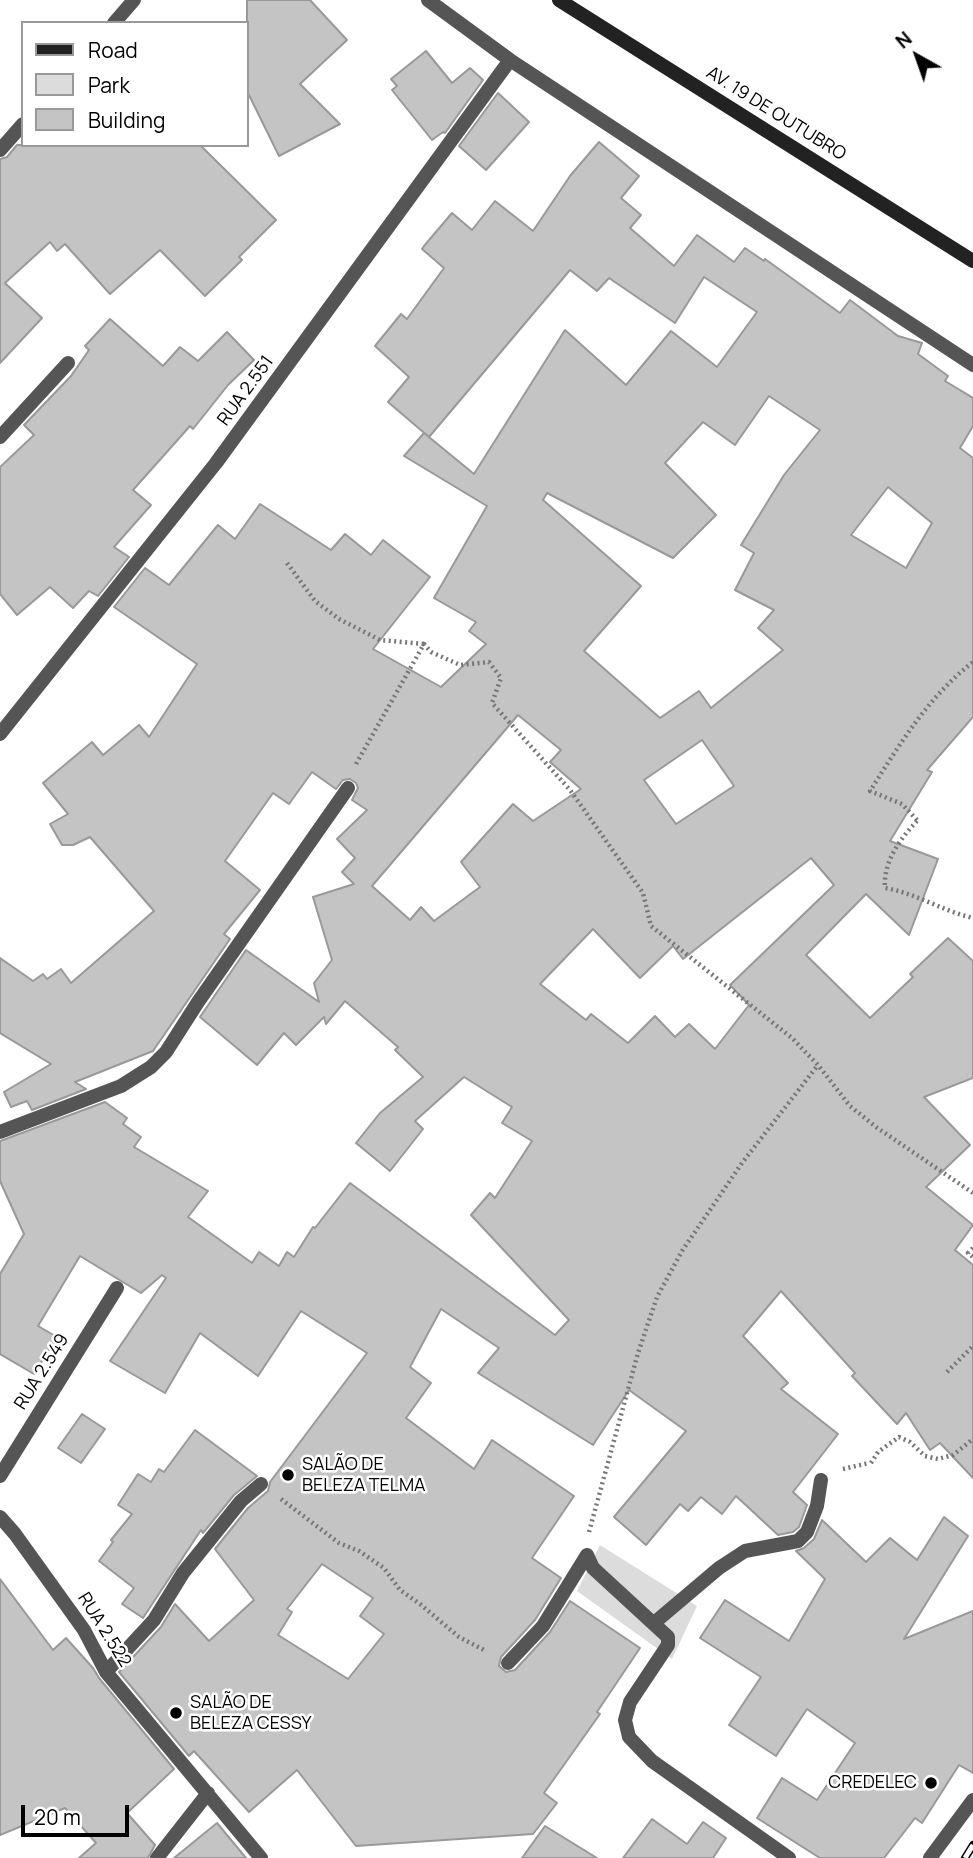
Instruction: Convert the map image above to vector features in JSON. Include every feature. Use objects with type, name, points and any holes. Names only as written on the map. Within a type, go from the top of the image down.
[{"type":"street","points":[[116,21],[134,0]]},
{"type":"street","points":[[428,0],[510,60],[973,365]]},
{"type":"street","name":"AV. 19 DE OUTUBRO","points":[[559,0],[973,261]]},
{"type":"street","name":"RUA 2.551","points":[[0,734],[216,463],[510,60]]},
{"type":"street","points":[[0,150],[21,126]]},
{"type":"street","points":[[0,437],[68,363]]},
{"type":"street","points":[[0,1132],[121,1086],[151,1067],[166,1052],[348,788]]},
{"type":"street","name":"RUA 2.549","points":[[0,1476],[117,1288]]},
{"type":"street","points":[[654,1623],[719,1568],[745,1550],[798,1541],[807,1532],[817,1506],[821,1480]]},
{"type":"street","points":[[106,1672],[154,1620],[183,1573],[233,1511],[261,1484]]},
{"type":"street","name":"RUA 2.522","points":[[0,1517],[84,1630],[106,1672],[261,1858]]},
{"type":"street","points":[[587,1555],[593,1569],[668,1637],[668,1645],[630,1702],[625,1720],[628,1737],[669,1774],[789,1858]]},
{"type":"street","points":[[508,1663],[543,1626],[587,1555]]},
{"type":"street","points":[[157,1858],[208,1793]]},
{"type":"street","points":[[930,1858],[973,1800]]},
{"type":"path","points":[[287,563],[316,601],[338,619],[380,640],[424,644],[431,652],[460,665],[489,662],[501,678],[492,703],[570,790],[643,893],[651,926],[792,1038],[818,1065],[850,1106],[876,1127],[973,1193]]},
{"type":"path","points":[[348,788],[361,752],[424,644]]},
{"type":"path","points":[[973,663],[912,725],[870,791],[902,804],[917,821],[895,848],[884,883],[885,888],[912,894],[973,918]]},
{"type":"path","points":[[587,1555],[589,1528],[638,1353],[657,1297],[682,1251],[742,1163],[818,1065]]},
{"type":"path","points":[[973,1248],[968,1253],[973,1258]]},
{"type":"path","points":[[947,1372],[973,1346]]},
{"type":"path","points":[[871,1463],[878,1452],[899,1437],[919,1449],[925,1456],[938,1459],[953,1455],[973,1439]]},
{"type":"path","points":[[261,1484],[339,1543],[359,1551],[384,1568],[400,1590],[421,1604],[459,1637],[508,1663]]},
{"type":"green space","points":[[600,1545],[697,1606],[672,1659],[577,1591]]},
{"type":"building","points":[[247,0],[310,0],[347,40],[300,84],[340,124],[279,156],[248,93]]},
{"type":"building","points":[[426,51],[452,83],[470,68],[483,80],[445,133],[432,140],[392,90],[397,86],[391,79]]},
{"type":"building","points":[[498,93],[529,122],[486,170],[459,146]]},
{"type":"building","points":[[599,142],[639,176],[621,198],[641,215],[630,228],[674,266],[697,235],[734,262],[745,248],[764,261],[765,259],[840,313],[850,300],[898,336],[922,343],[918,354],[948,376],[945,381],[973,398],[973,426],[960,448],[973,458],[973,717],[927,770],[932,772],[890,841],[938,859],[909,935],[866,894],[806,955],[870,1018],[913,977],[910,974],[948,938],[973,961],[973,1078],[924,1097],[970,1145],[926,1187],[973,1225],[955,1250],[973,1265],[973,1478],[940,1443],[930,1450],[906,1413],[897,1424],[852,1376],[855,1373],[781,1291],[743,1336],[788,1383],[781,1389],[838,1434],[793,1492],[807,1505],[799,1527],[793,1532],[778,1535],[736,1496],[722,1514],[701,1497],[688,1511],[680,1504],[646,1545],[614,1517],[686,1431],[629,1390],[593,1445],[478,1373],[499,1348],[441,1309],[410,1367],[431,1383],[406,1418],[474,1469],[492,1440],[574,1496],[532,1558],[561,1578],[535,1620],[501,1657],[499,1666],[506,1672],[515,1670],[550,1632],[570,1601],[640,1648],[597,1712],[600,1714],[544,1793],[557,1803],[533,1834],[356,1846],[297,1770],[249,1812],[194,1751],[189,1756],[119,1672],[161,1627],[175,1604],[209,1641],[254,1600],[215,1549],[248,1508],[268,1491],[270,1482],[367,1353],[301,1311],[258,1376],[200,1333],[165,1393],[110,1361],[166,1278],[162,1275],[141,1293],[80,1256],[38,1326],[57,1337],[34,1374],[0,1354],[0,1274],[24,1234],[0,1181],[0,1141],[105,1102],[127,1118],[123,1124],[141,1137],[134,1147],[208,1191],[188,1217],[252,1263],[259,1252],[279,1266],[287,1252],[294,1257],[313,1227],[315,1228],[350,1183],[555,1335],[569,1320],[471,1215],[490,1193],[495,1198],[532,1141],[502,1123],[512,1107],[464,1077],[415,1121],[423,1129],[390,1171],[356,1143],[380,1113],[423,1077],[395,1050],[398,1047],[345,1001],[326,1024],[324,1017],[296,1045],[284,1033],[257,1065],[200,1017],[246,950],[319,1002],[314,983],[332,960],[313,897],[354,884],[342,872],[355,858],[337,839],[367,810],[352,800],[358,788],[350,779],[343,780],[336,789],[312,772],[289,804],[273,793],[225,861],[260,890],[224,934],[230,939],[153,1051],[75,1082],[86,1089],[32,1110],[27,1101],[11,1107],[4,1092],[51,1064],[0,1033],[0,958],[33,981],[43,974],[47,979],[61,969],[71,983],[154,911],[90,837],[73,845],[62,845],[50,824],[68,814],[43,783],[92,742],[103,755],[139,725],[149,737],[197,664],[114,607],[145,568],[169,585],[218,525],[235,539],[260,504],[331,550],[345,534],[371,555],[383,540],[430,577],[373,649],[441,687],[486,644],[469,631],[476,622],[434,598],[487,506],[404,456],[424,433],[474,474],[565,330],[626,385],[671,331],[717,367],[757,312],[704,277],[675,323],[609,278],[597,291],[570,270],[429,437],[388,402],[409,377],[375,346],[401,314],[407,319],[444,268],[422,249],[424,246],[452,213],[472,230],[495,201],[533,231],[570,176]],"holes":[[[769,396],[820,430],[784,475],[741,545],[754,553],[735,590],[774,610],[758,628],[783,650],[711,708],[699,691],[660,718],[584,651],[641,586],[543,500],[547,493],[673,558],[716,515],[665,463],[703,422],[735,445]],[[888,487],[932,523],[906,568],[851,535]],[[518,715],[561,750],[550,762],[581,789],[533,821],[513,804],[461,862],[480,887],[434,921],[421,907],[410,920],[372,886]],[[702,740],[734,786],[676,824],[644,780]],[[811,858],[834,885],[730,985],[749,1005],[715,1049],[689,1024],[675,1037],[655,1016],[628,1043],[591,1014],[586,1020],[540,984],[593,929],[640,978],[673,946],[683,959]],[[322,1564],[373,1598],[360,1616],[384,1634],[348,1679],[278,1635],[292,1612],[287,1609]]]},
{"type":"building","points":[[17,145],[202,147],[276,220],[239,257],[242,260],[205,296],[160,250],[110,294],[65,244],[57,251],[50,242],[5,283],[42,318],[0,363],[0,159],[7,157]]},
{"type":"building","points":[[110,319],[163,366],[180,347],[198,361],[227,332],[254,360],[228,385],[193,429],[190,426],[133,490],[151,505],[114,547],[129,557],[98,596],[89,591],[73,608],[50,587],[17,615],[0,594],[0,467],[34,435],[24,425],[71,376],[89,350],[85,346]]},
{"type":"building","points":[[82,1414],[105,1429],[81,1463],[58,1448]]},
{"type":"building","points":[[195,1430],[257,1476],[234,1495],[203,1533],[201,1530],[143,1618],[122,1604],[134,1588],[99,1561],[113,1542],[111,1540],[132,1514],[118,1505],[138,1474],[151,1482],[159,1469],[164,1472]]},
{"type":"building","points":[[944,1517],[968,1536],[904,1639],[973,1611],[973,1773],[959,1765],[922,1823],[915,1818],[884,1858],[820,1858],[757,1818],[782,1778],[817,1800],[855,1743],[807,1709],[776,1756],[729,1725],[761,1677],[700,1638],[725,1600],[789,1641],[825,1579],[796,1551],[814,1539],[822,1520],[866,1562],[890,1538],[917,1560]]},
{"type":"building","points":[[0,1579],[53,1650],[66,1638],[174,1769],[127,1813],[155,1845],[148,1858],[79,1858],[96,1843],[65,1808],[0,1835]]},
{"type":"building","points":[[652,1819],[687,1844],[703,1822],[726,1838],[713,1858],[623,1858]]},
{"type":"building","points":[[217,1823],[246,1858],[174,1858]]},
{"type":"building","points":[[545,1826],[597,1858],[522,1858]]},
{"type":"railway","points":[[965,1858],[973,1845]]},
{"type":"place","name":"SALÃO DE BELEZA TELMA","points":[[288,1475]]},
{"type":"place","name":"SALÃO DE BELEZA CESSY","points":[[176,1713]]},
{"type":"place","name":"CREDELEC","points":[[931,1783]]}]
